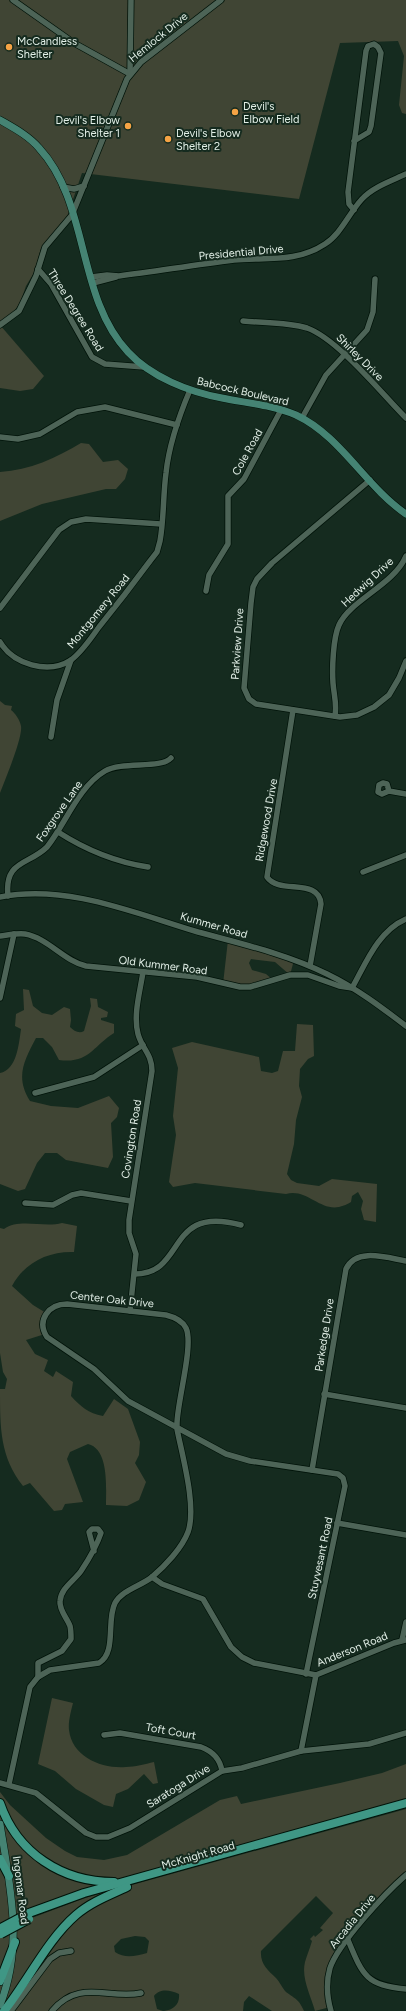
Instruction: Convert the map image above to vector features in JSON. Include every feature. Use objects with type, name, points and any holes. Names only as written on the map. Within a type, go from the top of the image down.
[{"type":"highway","points":[[0,1803],[8,1823],[18,1838],[28,1850],[47,1864],[79,1878],[126,1884]]},
{"type":"highway","name":"McKnight Road","points":[[126,1884],[406,1803]]},
{"type":"highway","name":"McKnight Road","points":[[1,1931],[29,1916],[77,1895],[126,1884],[406,1809]]},
{"type":"highway","points":[[0,1859],[9,1876]]},
{"type":"highway","points":[[4,2011],[58,1934],[71,1919],[126,1884]]},
{"type":"highway","points":[[0,1981],[15,1942]]},
{"type":"main road","name":"Babcock Boulevard","points":[[0,120],[20,132],[38,147],[52,164],[63,187],[103,314],[115,336],[129,353],[145,367],[190,390],[281,410],[302,418],[326,436],[396,507],[406,514]]},
{"type":"main road","name":"Ingomar Road","points":[[0,1824],[14,1914],[15,1942],[10,1974],[0,2005]]},
{"type":"street","points":[[13,0],[74,43],[130,74],[131,0]]},
{"type":"street","name":"Hemlock Drive","points":[[0,325],[19,311],[38,269],[45,247],[72,215],[123,86],[130,74],[141,62],[219,1]]},
{"type":"street","points":[[354,141],[370,130],[381,53],[378,47],[374,44],[368,46],[366,51],[354,141],[348,199],[354,210]]},
{"type":"street","name":"Presidential Drive","points":[[92,280],[232,260],[279,259],[295,256],[326,244],[335,236],[354,210],[369,193],[406,174]]},
{"type":"street","points":[[63,187],[74,189],[84,186]]},
{"type":"street","name":"Three Degree Road","points":[[38,269],[51,284],[92,357],[105,364],[145,367]]},
{"type":"street","points":[[302,418],[326,375],[344,354],[360,340],[368,327],[373,312],[375,279]]},
{"type":"street","name":"Shirley Drive","points":[[243,321],[306,328],[329,340],[406,418]]},
{"type":"street","name":"Montgomery Road","points":[[0,642],[14,658],[31,665],[52,666],[71,660],[84,646],[157,552],[160,541],[168,461],[177,425],[190,390]]},
{"type":"street","points":[[0,437],[18,439],[40,434],[62,419],[77,412],[106,407],[177,425]]},
{"type":"street","name":"Cole Road","points":[[206,591],[209,575],[228,544],[228,496],[244,479],[281,410]]},
{"type":"street","name":"Parkview Drive","points":[[370,480],[259,575],[255,583],[251,603],[244,684],[245,692],[249,699],[256,704],[335,716],[345,717],[356,715],[380,703],[392,690],[406,662]]},
{"type":"street","points":[[0,608],[59,530],[71,522],[86,519],[162,524]]},
{"type":"street","name":"Hedwig Drive","points":[[335,716],[337,700],[333,676],[339,625],[346,614],[397,570],[406,556]]},
{"type":"street","points":[[51,737],[57,700],[71,660]]},
{"type":"street","name":"Ridgewood Drive","points":[[293,710],[267,875],[269,880],[276,884],[313,890],[320,900],[310,966]]},
{"type":"street","name":"Foxgrove Lane","points":[[8,896],[8,883],[12,872],[21,862],[42,852],[58,832],[87,787],[105,771],[120,766],[166,762],[171,758]]},
{"type":"street","points":[[389,791],[406,794]]},
{"type":"street","points":[[58,832],[102,855],[126,863],[148,867]]},
{"type":"street","points":[[363,872],[406,855]]},
{"type":"street","name":"Kummer Road","points":[[0,897],[49,894],[80,898],[267,951],[310,966],[352,988],[406,1026]]},
{"type":"street","points":[[352,988],[383,936],[391,927],[406,919]]},
{"type":"street","points":[[0,998],[14,934]]},
{"type":"street","name":"Old Kummer Road","points":[[0,936],[27,934],[38,938],[82,965],[197,977],[244,988],[284,977],[308,975],[339,986],[352,988]]},
{"type":"street","name":"Covington Road","points":[[130,1311],[136,1254],[128,1225],[152,1071],[150,1057],[138,1034],[136,1023],[143,972]]},
{"type":"street","points":[[35,1093],[94,1077],[144,1046]]},
{"type":"street","points":[[26,1203],[53,1205],[72,1195],[81,1193],[131,1201]]},
{"type":"street","points":[[135,1274],[146,1273],[159,1267],[185,1233],[197,1224],[218,1220],[241,1225]]},
{"type":"street","name":"Parkedge Drive","points":[[312,1470],[343,1276],[347,1267],[354,1259],[362,1256],[406,1261]]},
{"type":"street","name":"Center Oak Drive","points":[[38,1677],[50,1670],[99,1663],[103,1660],[109,1651],[110,1619],[115,1602],[123,1594],[152,1577],[181,1545],[188,1530],[190,1510],[188,1485],[177,1429],[188,1338],[186,1328],[180,1321],[172,1316],[58,1305],[48,1310],[44,1316],[44,1331],[49,1339],[94,1369],[128,1401],[177,1429]]},
{"type":"street","points":[[324,1394],[406,1408]]},
{"type":"street","points":[[177,1429],[231,1457],[312,1470]]},
{"type":"street","name":"Stuyvesant Road","points":[[306,1674],[345,1480],[338,1474],[312,1470]]},
{"type":"street","points":[[337,1523],[406,1535]]},
{"type":"street","points":[[9,1784],[30,1687],[38,1677],[38,1663],[62,1651],[71,1639],[70,1626],[64,1615],[60,1602],[63,1591],[79,1574],[94,1551]]},
{"type":"street","name":"Anderson Road","points":[[152,1577],[162,1584],[203,1599],[228,1643],[242,1657],[254,1663],[306,1674],[316,1674],[404,1640]]},
{"type":"street","points":[[404,1640],[406,1622]]},
{"type":"street","points":[[301,1751],[316,1674]]},
{"type":"street","name":"Toft Court","points":[[104,1735],[120,1733],[201,1747],[210,1751],[217,1758],[222,1770]]},
{"type":"street","name":"Saratoga Drive","points":[[0,1783],[9,1784],[40,1795],[86,1833],[96,1837],[108,1837],[114,1836],[130,1828],[222,1770],[242,1768],[301,1751],[362,1746],[406,1733]]},
{"type":"street","name":"Arcadia Drive","points":[[331,2011],[328,1989],[330,1970],[338,1953],[375,1907],[406,1875]]},
{"type":"street","points":[[348,1940],[363,1972],[370,1980],[385,1987],[406,1989]]},
{"type":"street","points":[[11,2011],[50,1959],[59,1953],[71,1951]]},
{"type":"street","points":[[52,2011],[67,1998],[90,1991],[131,1995],[141,1993]]},
{"type":"green space","points":[[0,0],[406,0],[406,114],[402,113],[399,105],[404,56],[398,41],[340,43],[299,199],[82,173],[67,217],[41,248],[35,271],[26,286],[20,303],[12,314],[0,322]]},
{"type":"green space","points":[[0,325],[44,376],[33,389],[20,391],[0,388]]},
{"type":"green space","points":[[81,443],[89,444],[103,462],[118,460],[128,469],[125,479],[116,489],[106,489],[42,504],[0,521],[0,472],[32,466],[62,454]]},
{"type":"green space","points":[[0,701],[5,705],[12,706],[11,710],[20,721],[21,732],[17,749],[0,793]]},
{"type":"green space","points":[[228,940],[294,960],[290,975],[275,962],[251,959],[249,963],[252,970],[266,974],[273,980],[256,986],[223,984]]},
{"type":"green space","points":[[23,989],[29,990],[33,1006],[42,1013],[52,1015],[64,1007],[70,1009],[70,1027],[77,1032],[84,1031],[91,1006],[90,998],[97,999],[98,1007],[108,1012],[107,1017],[101,1018],[101,1020],[114,1024],[114,1033],[90,1053],[84,1057],[69,1061],[59,1060],[52,1047],[43,1038],[36,1038],[25,1062],[22,1077],[25,1092],[30,1101],[51,1106],[78,1108],[109,1096],[119,1108],[117,1117],[111,1123],[113,1157],[108,1168],[66,1160],[57,1153],[45,1153],[37,1163],[25,1189],[18,1191],[0,1184],[0,1073],[6,1071],[10,1067],[16,1055],[21,1029],[15,1026],[16,1014],[24,1010]]},
{"type":"green space","points":[[297,1024],[313,1025],[314,1056],[308,1059],[300,1069],[299,1086],[302,1097],[296,1120],[294,1144],[287,1174],[291,1180],[297,1183],[319,1186],[332,1179],[377,1184],[376,1222],[364,1220],[361,1209],[363,1201],[358,1192],[352,1196],[350,1203],[339,1207],[332,1207],[326,1206],[300,1194],[286,1194],[195,1183],[173,1187],[169,1182],[176,1135],[173,1116],[178,1068],[172,1048],[192,1042],[259,1057],[261,1071],[272,1073],[278,1071],[283,1051],[295,1051]]},
{"type":"green space","points":[[62,1223],[77,1226],[74,1252],[64,1252],[46,1256],[38,1260],[23,1271],[12,1286],[33,1305],[46,1313],[45,1334],[26,1340],[35,1354],[48,1360],[44,1371],[53,1377],[56,1371],[73,1382],[71,1396],[93,1413],[103,1416],[114,1399],[128,1409],[140,1442],[139,1455],[135,1463],[146,1482],[139,1500],[127,1506],[106,1505],[106,1479],[103,1461],[100,1453],[95,1447],[88,1444],[70,1452],[67,1459],[83,1502],[65,1504],[62,1510],[54,1511],[30,1483],[23,1486],[15,1475],[10,1464],[3,1441],[0,1417],[0,1389],[5,1389],[7,1379],[3,1372],[0,1353],[0,1228],[4,1229],[17,1224]]},
{"type":"green space","points":[[52,1698],[73,1703],[69,1720],[69,1730],[71,1739],[82,1754],[107,1766],[133,1766],[154,1762],[158,1783],[153,1784],[144,1774],[128,1789],[116,1794],[113,1807],[104,1805],[76,1789],[55,1771],[38,1764]]},
{"type":"green space","points":[[406,1764],[406,1803],[84,1893],[29,1913],[29,1919],[85,1898],[406,1809],[406,1875],[396,1884],[338,1953],[330,1970],[330,2007],[315,2011],[304,1974],[305,1962],[312,1941],[310,1939],[314,1935],[315,1937],[323,1930],[320,1928],[333,1913],[316,1896],[261,1951],[262,1960],[265,1966],[277,1979],[285,1991],[298,2001],[304,2011],[272,2011],[249,1996],[244,2002],[243,2011],[164,2011],[176,2006],[179,1998],[179,1994],[165,1990],[156,1993],[154,1996],[157,2009],[163,2011],[0,2011],[0,1792],[10,1805],[46,1838],[65,1851],[77,1857],[104,1860],[127,1855],[220,1800],[237,1796],[241,1804],[382,1773]],"holes":[[[135,1936],[145,1937],[149,1941],[147,1953],[135,1956],[123,1956],[115,1952],[114,1946],[121,1939]]]},
{"type":"place","name":"McCandless Shelter","points":[[9,47]]},
{"type":"place","name":"Devil's Elbow Field","points":[[235,112]]},
{"type":"place","name":"Devil's Elbow Shelter 1","points":[[128,126]]},
{"type":"place","name":"Devil's Elbow Shelter 2","points":[[168,139]]}]
